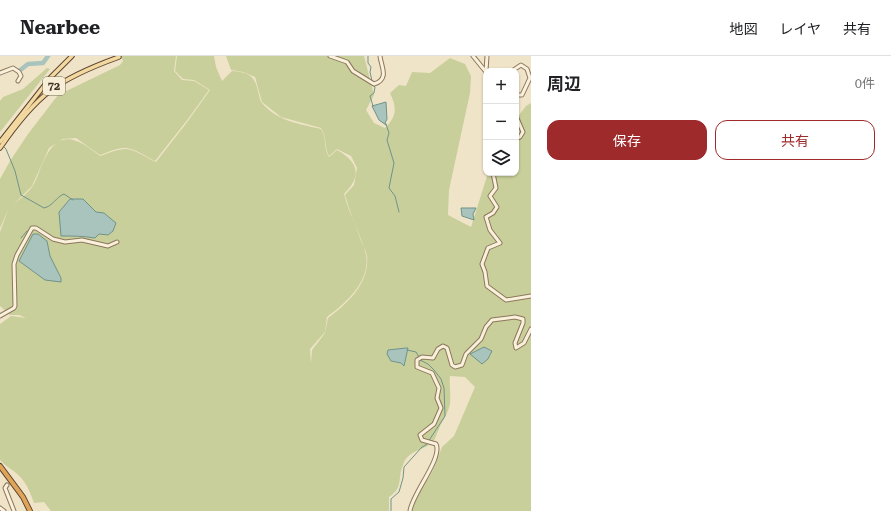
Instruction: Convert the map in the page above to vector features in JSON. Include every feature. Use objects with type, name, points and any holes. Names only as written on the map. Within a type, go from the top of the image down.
[{"type":"highway","points":[[0,466],[23,497],[30,511]]},
{"type":"highway","points":[[1,472],[30,511]]},
{"type":"main road","name":"72","points":[[0,148],[5,137],[34,98],[72,56]]},
{"type":"main road","name":"72","points":[[0,142],[32,105],[56,84],[83,70],[119,57]]},
{"type":"street","points":[[330,56],[347,62],[353,71],[374,84],[380,81],[384,71],[380,56]]},
{"type":"street","points":[[473,56],[483,68]]},
{"type":"street","points":[[486,68],[488,56]]},
{"type":"street","points":[[516,68],[521,65],[527,69],[530,78],[522,95],[519,94]]},
{"type":"street","points":[[0,73],[13,68],[19,72],[21,76],[18,81]]},
{"type":"street","points":[[519,123],[523,132],[519,138]]},
{"type":"street","points":[[494,176],[496,188],[490,196],[497,207],[493,213],[486,217],[490,230],[500,243],[488,248],[482,264],[487,286],[506,300],[531,296]]},
{"type":"street","points":[[0,316],[15,306],[14,264],[17,255],[32,228],[36,228],[53,239],[64,242],[82,240],[108,246],[117,242]]},
{"type":"street","points":[[410,511],[413,498],[423,484],[436,454],[437,446],[422,440],[420,435],[434,424],[438,418],[441,408],[437,398],[439,388],[432,373],[417,367],[416,363],[419,359],[433,358],[438,349],[443,346],[447,348],[454,367],[464,364],[466,354],[481,339],[488,323],[495,319],[515,317],[523,320],[524,323],[515,343],[516,348],[524,343],[531,329]]},
{"type":"street","points":[[7,485],[5,488],[14,511]]},
{"type":"street","points":[[0,508],[4,511]]},
{"type":"green space","points":[[121,56],[176,56],[174,71],[182,80],[194,81],[209,90],[155,161],[140,152],[129,148],[117,149],[100,155],[76,138],[63,139],[58,142],[71,139],[78,141],[100,156],[118,150],[129,149],[156,162],[188,121],[210,90],[194,80],[183,79],[175,71],[177,56],[214,56],[216,67],[222,81],[232,71],[248,74],[243,72],[231,70],[226,56],[364,56],[374,95],[366,110],[374,123],[385,128],[392,120],[395,112],[394,103],[390,93],[399,85],[406,86],[412,72],[430,73],[450,58],[465,64],[471,76],[470,93],[449,190],[448,215],[471,227],[487,176],[519,176],[519,115],[526,106],[531,103],[531,511],[412,511],[415,500],[433,470],[442,447],[454,436],[475,387],[465,377],[450,376],[449,408],[433,442],[411,454],[405,461],[401,470],[397,490],[389,497],[389,511],[51,511],[44,502],[34,503],[28,488],[22,479],[0,460],[0,324],[11,316],[26,318],[19,315],[10,315],[0,306],[0,232],[8,210],[0,228],[0,179],[28,134],[58,95],[120,65],[123,61]],"holes":[[[248,74],[255,77],[262,102],[281,117],[321,128],[322,131],[321,129],[289,121],[282,118],[268,109],[261,101],[254,80]],[[323,134],[326,149],[329,156],[337,149],[351,156],[357,168],[354,185],[345,195],[354,223],[344,194],[354,181],[356,170],[354,164],[350,159],[337,150],[329,157],[326,150]],[[57,143],[51,148],[44,160],[49,148]],[[42,163],[32,187],[25,195],[12,206],[32,186]],[[364,247],[367,256],[365,275],[361,284],[356,292],[349,299],[361,283],[365,274],[366,255]],[[349,299],[328,318],[325,333],[312,350],[311,363],[310,349],[325,332],[327,317]],[[406,348],[401,363],[391,361],[387,351]],[[486,348],[491,350],[491,355],[482,364],[474,351]]]},
{"type":"green space","points":[[47,68],[50,69],[0,132],[0,101],[3,97],[23,89]]},
{"type":"water","points":[[386,102],[386,125],[379,120],[372,106]]},
{"type":"water","points":[[70,199],[83,199],[96,212],[104,213],[116,223],[113,231],[108,235],[99,234],[95,238],[82,236],[61,236],[59,212]]},
{"type":"water","points":[[461,208],[476,208],[473,214],[474,220],[462,216]]},
{"type":"water","points":[[33,234],[38,234],[47,241],[50,256],[61,278],[61,282],[45,280],[19,261]]},
{"type":"water","points":[[484,347],[492,351],[488,359],[482,364],[470,354]]},
{"type":"water","points":[[408,348],[404,366],[401,363],[391,361],[387,354],[388,350]]},
{"type":"waterway","points":[[19,71],[28,64],[43,63],[48,56]]},
{"type":"waterway","points":[[368,56],[368,63],[371,67],[370,72],[372,81]]},
{"type":"waterway","points":[[371,84],[375,87],[374,93],[370,96],[373,106]]},
{"type":"waterway","points":[[386,124],[389,133],[387,140],[394,163],[389,188],[395,196],[399,212]]},
{"type":"waterway","points":[[0,143],[6,149],[15,171],[21,195],[44,208],[64,194],[73,200]]},
{"type":"waterway","points":[[21,238],[27,231]]},
{"type":"waterway","points":[[407,350],[416,352],[419,357]]},
{"type":"waterway","points":[[391,511],[391,499],[399,492],[404,467],[422,447],[426,445],[445,416],[444,388],[441,379],[428,364],[420,360]]}]
